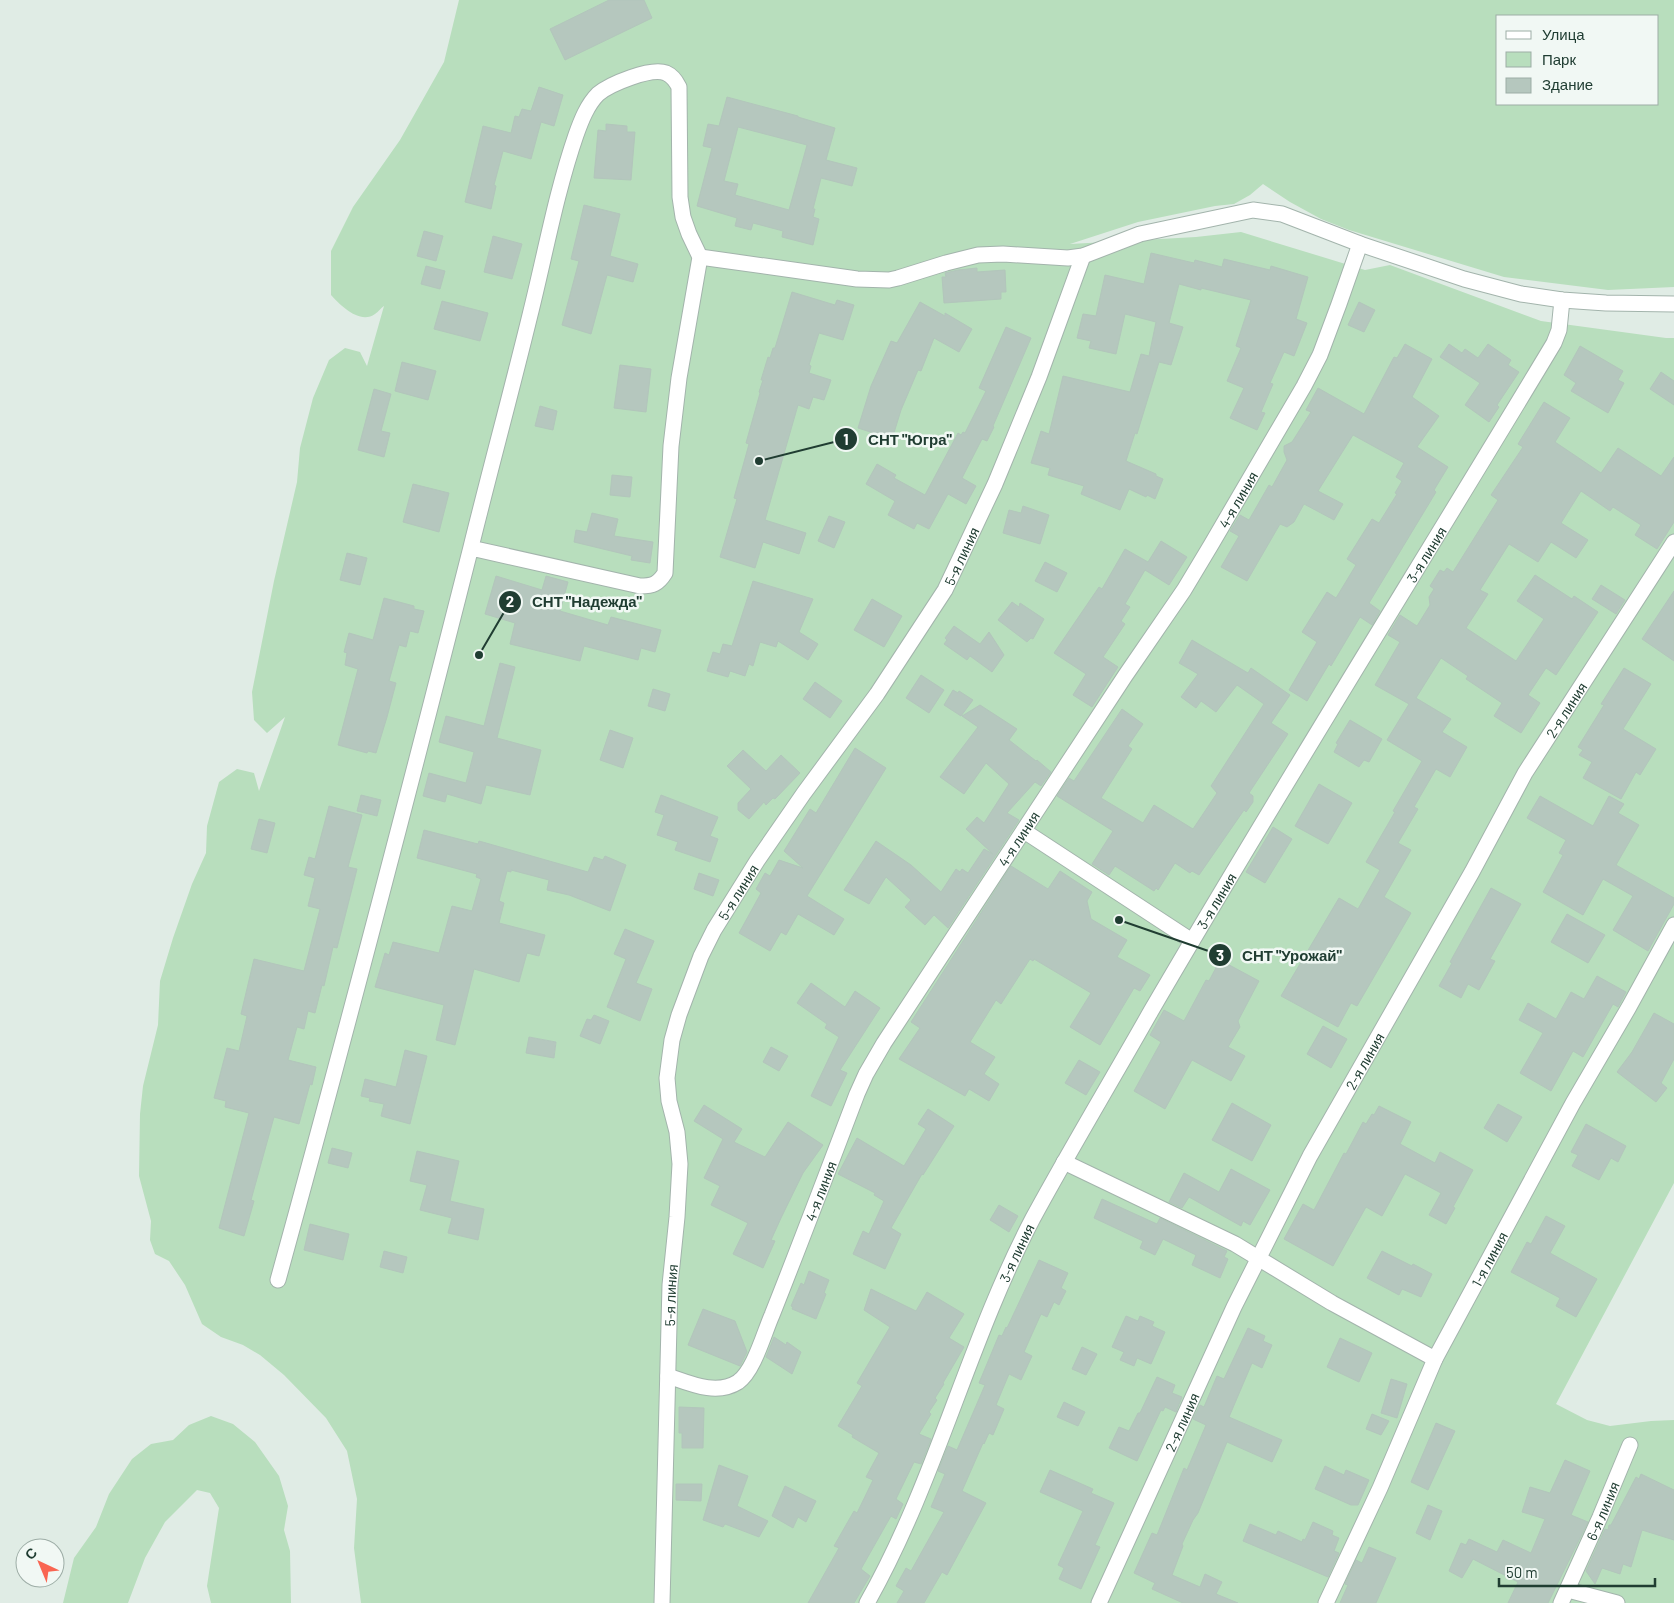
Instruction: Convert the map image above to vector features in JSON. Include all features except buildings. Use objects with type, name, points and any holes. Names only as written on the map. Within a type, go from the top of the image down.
[{"type":"street","points":[[278,1280],[338,1061],[471,548],[561,184],[573,144],[590,103],[599,94],[610,86],[651,72],[660,71],[669,74],[675,79],[679,87],[680,197],[683,217],[700,257],[679,378],[671,446],[665,573],[659,582],[652,586],[640,586],[471,548]]},
{"type":"street","points":[[700,257],[857,279],[880,280],[898,278],[946,262],[978,255],[1003,254],[1068,258],[1083,256],[1140,234],[1253,210],[1282,214],[1360,244],[1464,279],[1521,294],[1562,300],[1674,304]]},
{"type":"street","name":"4-я линия","points":[[668,1376],[714,1389],[738,1382],[752,1364],[866,1074],[1184,590],[1304,386],[1320,355],[1340,304],[1360,244]]},
{"type":"street","name":"5-я линия","points":[[662,1603],[670,1285],[680,1164],[677,1132],[668,1101],[667,1078],[672,1040],[691,980],[714,930],[757,861],[804,793],[877,694],[945,590],[995,484],[1039,377],[1083,256]]},
{"type":"street","name":"3-я линия","points":[[867,1603],[890,1559],[913,1506],[1009,1268],[1064,1162],[1192,941],[1554,343],[1559,330],[1562,300]]},
{"type":"street","name":"2-я линия","points":[[1100,1603],[1234,1306],[1310,1156],[1472,872],[1524,773],[1674,542]]},
{"type":"street","points":[[1024,832],[1192,941]]},
{"type":"street","name":"1-я линия","points":[[1326,1603],[1380,1488],[1435,1360],[1573,1103],[1674,925]]},
{"type":"street","points":[[1064,1162],[1235,1244],[1332,1303],[1435,1360]]},
{"type":"street","name":"6-я линия","points":[[1565,1596],[1630,1445]]},
{"type":"street","points":[[1565,1596],[1617,1603]]},
{"type":"green space","points":[[459,0],[1674,0],[1674,287],[1608,290],[1504,277],[1349,230],[1321,219],[1263,184],[1250,195],[1234,204],[1215,206],[1138,222],[1070,244],[1196,237],[1241,232],[1365,270],[1390,265],[1541,321],[1674,338],[1674,1183],[1556,1404],[1587,1420],[1610,1426],[1674,1420],[1674,1603],[361,1603],[354,1548],[357,1499],[347,1451],[326,1418],[284,1375],[260,1355],[243,1345],[221,1337],[202,1324],[185,1285],[169,1261],[155,1254],[150,1240],[151,1221],[139,1176],[140,1114],[143,1086],[158,1025],[160,981],[192,884],[206,853],[207,826],[219,782],[237,769],[254,773],[259,791],[285,717],[267,733],[254,720],[252,692],[274,581],[297,482],[300,448],[313,398],[329,360],[345,348],[360,352],[367,366],[384,306],[375,314],[363,317],[345,308],[331,295],[331,251],[353,207],[400,140],[444,62]],"holes":[[[529,1037],[556,1042],[554,1058]]]},
{"type":"green space","points":[[211,1416],[233,1424],[255,1442],[279,1476],[288,1506],[284,1530],[290,1551],[291,1603],[211,1603],[207,1586],[219,1508],[210,1493],[197,1490],[165,1522],[145,1558],[128,1603],[63,1603],[74,1558],[96,1527],[109,1494],[132,1459],[151,1444],[173,1440],[189,1425]]},
{"type":"place","name":"СНТ \"Югра\"","points":[[759,461]]},
{"type":"place","name":"СНТ \"Надежда\"","points":[[479,655]]},
{"type":"place","name":"СНТ \"Урожай\"","points":[[1119,920]]}]
